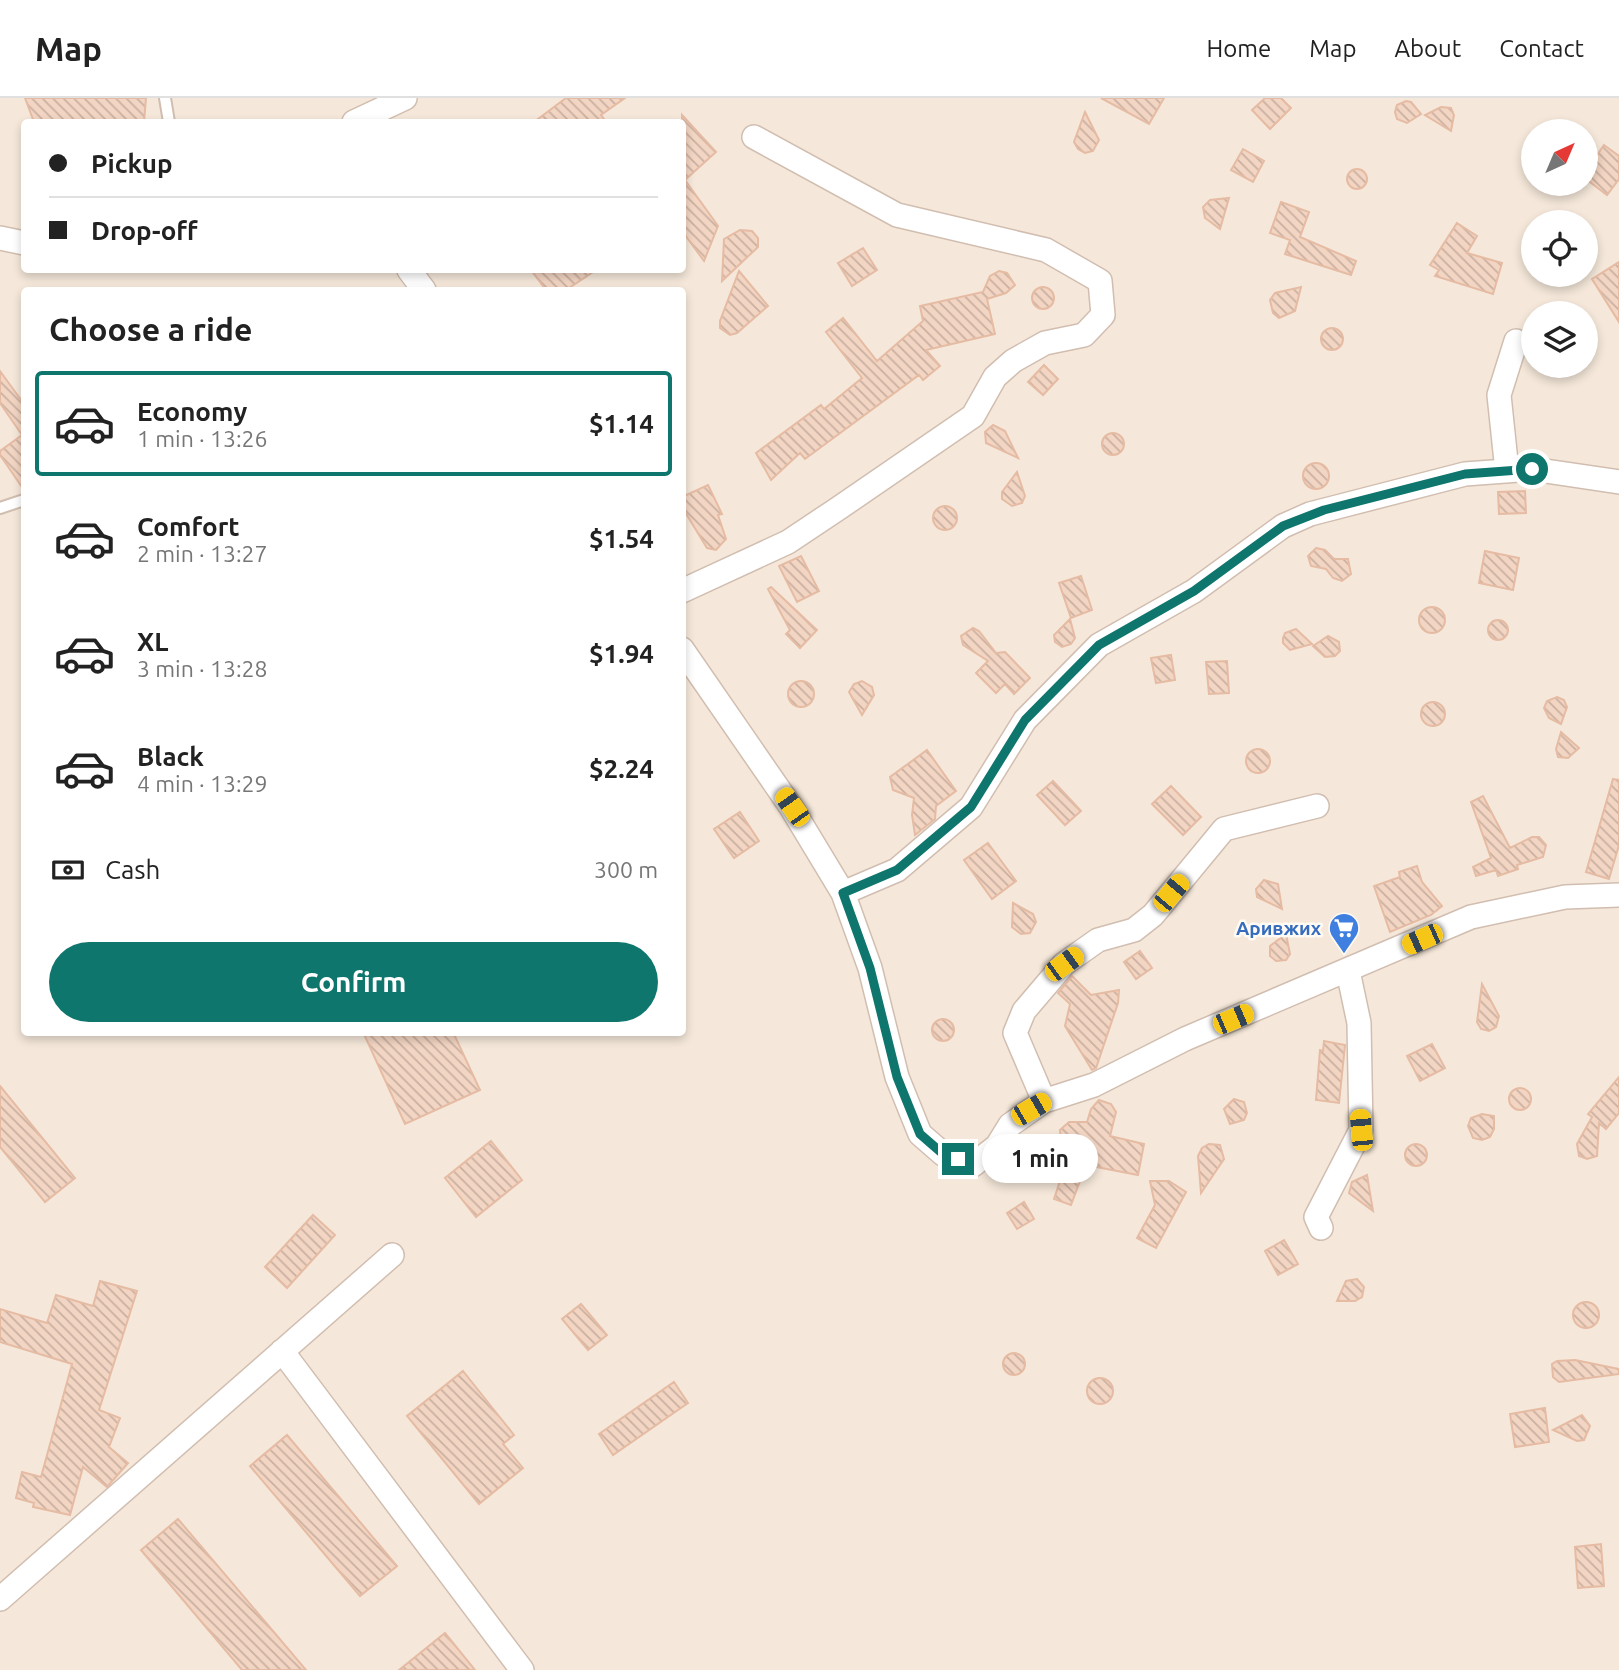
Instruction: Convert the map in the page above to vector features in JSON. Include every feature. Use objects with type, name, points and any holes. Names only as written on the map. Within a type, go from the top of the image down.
[{"type":"street","points":[[360,119],[405,98]]},
{"type":"street","points":[[686,589],[735,568],[807,529],[973,416],[995,377],[1013,361],[1045,343],[1084,335],[1103,315],[1100,281],[1046,250],[897,215],[754,137]]},
{"type":"street","points":[[0,238],[21,242]]},
{"type":"street","points":[[1507,471],[1499,396],[1516,341]]},
{"type":"street","points":[[843,893],[897,870],[971,807],[1025,720],[1099,645],[1194,591],[1283,526],[1319,511],[1465,474],[1532,469],[1619,482]]},
{"type":"street","points":[[686,655],[792,807],[843,893],[881,1007],[897,1077],[920,1134],[943,1154],[973,1165],[997,1146],[1010,1125],[1044,1101],[1094,1085],[1185,1039],[1471,917],[1565,897],[1619,895]]},
{"type":"street","points":[[1044,1101],[1015,1033],[1024,1011],[1064,964],[1098,940],[1134,930],[1153,915],[1224,829],[1317,806]]},
{"type":"street","points":[[1321,1228],[1316,1217],[1361,1130],[1359,1023],[1348,971]]},
{"type":"street","points":[[0,1599],[392,1255]]},
{"type":"street","points":[[282,1351],[522,1670]]},
{"type":"lane","points":[[165,98],[168,119]]},
{"type":"lane","points":[[0,508],[21,501]]},
{"type":"shaded area","points":[[0,98],[1619,98],[1619,1670],[0,1670]]},
{"type":"building","points":[[25,98],[146,98],[144,119],[33,119]]},
{"type":"building","points":[[566,98],[625,98],[601,115],[604,119],[538,119]]},
{"type":"building","points":[[1101,98],[1164,98],[1149,124]]},
{"type":"building","points":[[1265,98],[1281,98],[1291,108],[1270,129],[1252,110]]},
{"type":"building","points":[[1411,102],[1421,114],[1407,123],[1397,119],[1395,112],[1397,105]]},
{"type":"building","points":[[1441,107],[1451,108],[1454,115],[1451,131],[1425,115]]},
{"type":"building","points":[[1085,112],[1099,140],[1093,151],[1085,153],[1078,149],[1074,142]]},
{"type":"building","points":[[686,119],[716,152],[686,179]]},
{"type":"building","points":[[1604,145],[1619,156],[1619,179],[1607,195],[1598,188],[1598,154]]},
{"type":"building","points":[[1243,149],[1264,161],[1253,182],[1231,170]]},
{"type":"building","points":[[1357,169],[1364,172],[1367,179],[1364,186],[1357,189],[1350,186],[1347,179],[1350,172]]},
{"type":"building","points":[[686,181],[718,226],[704,261],[686,236]]},
{"type":"building","points":[[1229,198],[1220,229],[1205,218],[1203,207],[1210,200]]},
{"type":"building","points":[[1281,202],[1309,212],[1300,237],[1356,261],[1351,275],[1285,254],[1290,240],[1270,233]]},
{"type":"building","points":[[1457,223],[1477,236],[1467,253],[1502,263],[1493,294],[1435,276],[1439,270],[1430,265]]},
{"type":"building","points":[[740,230],[752,231],[758,238],[758,247],[722,281],[724,239]]},
{"type":"building","points":[[863,248],[877,270],[852,286],[838,263]]},
{"type":"building","points":[[1619,262],[1619,322],[1597,287],[1598,275]]},
{"type":"building","points":[[739,271],[768,306],[737,333],[730,335],[720,328],[720,321]]},
{"type":"building","points":[[999,271],[1007,273],[1015,285],[1006,293],[987,299],[995,334],[926,350],[940,366],[923,380],[919,375],[805,459],[800,453],[771,480],[756,453],[821,405],[824,409],[862,378],[826,332],[843,318],[877,361],[923,321],[920,306],[983,292],[990,276]]},
{"type":"building","points":[[533,273],[592,273],[570,287],[544,287]]},
{"type":"building","points":[[1043,287],[1051,290],[1054,298],[1051,306],[1043,309],[1035,306],[1032,298],[1035,290]]},
{"type":"building","points":[[1301,287],[1295,311],[1279,318],[1273,313],[1270,300],[1275,293]]},
{"type":"building","points":[[1332,328],[1340,331],[1343,339],[1340,347],[1332,350],[1324,347],[1321,339],[1324,331]]},
{"type":"building","points":[[1044,365],[1058,379],[1043,395],[1028,382]]},
{"type":"building","points":[[0,371],[21,400],[21,434],[0,403]]},
{"type":"building","points":[[993,425],[1005,431],[1018,458],[986,443],[985,432]]},
{"type":"building","points":[[1113,433],[1121,436],[1124,444],[1121,452],[1113,455],[1105,452],[1102,444],[1105,436]]},
{"type":"building","points":[[21,436],[21,486],[0,455],[0,451]]},
{"type":"building","points":[[1316,463],[1326,466],[1329,476],[1326,486],[1316,489],[1306,486],[1303,476],[1306,466]]},
{"type":"building","points":[[1017,472],[1025,496],[1022,503],[1012,506],[1002,499],[1002,492]]},
{"type":"building","points":[[708,485],[722,514],[718,515],[726,539],[716,550],[707,548],[686,514],[686,495]]},
{"type":"building","points":[[1525,491],[1526,513],[1499,514],[1498,492]]},
{"type":"building","points":[[945,506],[956,513],[957,518],[950,529],[945,530],[934,523],[933,518],[940,507]]},
{"type":"building","points":[[1316,548],[1325,550],[1334,559],[1348,559],[1351,574],[1342,581],[1333,578],[1326,569],[1311,566],[1308,556]]},
{"type":"building","points":[[1485,551],[1519,558],[1513,590],[1479,583]]},
{"type":"building","points":[[801,556],[819,591],[797,602],[779,566]]},
{"type":"building","points":[[1081,576],[1092,610],[1071,618],[1059,583]]},
{"type":"building","points":[[771,587],[817,630],[800,648],[786,634],[790,630],[768,589]]},
{"type":"building","points":[[1432,607],[1441,611],[1445,620],[1441,629],[1432,633],[1423,629],[1419,620],[1423,611]]},
{"type":"building","points":[[1070,619],[1075,638],[1071,644],[1062,647],[1055,642],[1054,635]]},
{"type":"building","points":[[1494,620],[1502,620],[1508,630],[1502,640],[1494,640],[1488,634],[1488,626]]},
{"type":"building","points":[[973,628],[979,631],[996,653],[1005,652],[1030,678],[1014,694],[1005,684],[996,693],[976,673],[988,661],[963,645],[961,636]]},
{"type":"building","points":[[1296,629],[1312,644],[1290,650],[1283,643],[1283,638],[1285,633]]},
{"type":"building","points":[[1328,636],[1339,642],[1340,651],[1335,656],[1325,657],[1313,646]]},
{"type":"building","points":[[1171,655],[1175,680],[1156,683],[1151,658]]},
{"type":"building","points":[[1227,661],[1229,693],[1209,694],[1206,662]]},
{"type":"building","points":[[801,681],[810,685],[814,694],[810,703],[801,707],[792,703],[788,694],[792,685]]},
{"type":"building","points":[[862,681],[872,687],[874,695],[862,715],[849,692],[854,684]]},
{"type":"building","points":[[1557,697],[1564,700],[1567,707],[1561,724],[1549,718],[1544,708],[1547,701]]},
{"type":"building","points":[[1433,702],[1444,709],[1445,714],[1438,725],[1433,726],[1422,719],[1421,714],[1428,703]]},
{"type":"building","points":[[1561,732],[1579,748],[1568,758],[1558,757],[1556,749]]},
{"type":"building","points":[[1258,749],[1267,752],[1270,761],[1267,770],[1258,773],[1249,770],[1246,761],[1249,752]]},
{"type":"building","points":[[927,750],[956,791],[936,806],[935,819],[915,835],[912,815],[914,798],[893,790],[890,777]]},
{"type":"building","points":[[1613,779],[1619,780],[1619,845],[1609,879],[1586,872]]},
{"type":"building","points":[[1053,781],[1081,811],[1065,825],[1037,795]]},
{"type":"building","points":[[1171,786],[1201,817],[1183,835],[1152,804]]},
{"type":"building","points":[[1483,796],[1510,848],[1532,837],[1539,837],[1546,845],[1543,857],[1517,865],[1518,869],[1498,876],[1496,870],[1476,876],[1473,867],[1491,858],[1471,802]]},
{"type":"building","points":[[740,812],[759,841],[734,858],[714,829]]},
{"type":"building","points":[[988,843],[1016,881],[992,899],[964,860]]},
{"type":"building","points":[[1417,866],[1422,882],[1442,906],[1431,915],[1390,932],[1374,886],[1400,877],[1399,872]]},
{"type":"building","points":[[1264,880],[1278,884],[1282,909],[1257,897],[1256,889]]},
{"type":"building","points":[[1013,903],[1033,914],[1036,922],[1030,933],[1021,934],[1012,927]]},
{"type":"building","points":[[1286,934],[1290,954],[1286,960],[1276,961],[1270,956],[1270,946]]},
{"type":"building","points":[[1140,951],[1152,968],[1136,979],[1124,962]]},
{"type":"building","points":[[1072,976],[1091,995],[1119,990],[1118,1003],[1096,1068],[1092,1070],[1065,1026],[1070,1004],[1058,993]]},
{"type":"building","points":[[1482,984],[1499,1016],[1496,1027],[1489,1031],[1481,1029],[1477,1022]]},
{"type":"building","points":[[943,1019],[951,1022],[954,1030],[951,1038],[943,1041],[935,1038],[932,1030],[935,1022]]},
{"type":"building","points":[[365,1036],[455,1036],[480,1090],[405,1124]]},
{"type":"building","points":[[1324,1041],[1345,1045],[1339,1103],[1316,1100],[1320,1050],[1323,1051]]},
{"type":"building","points":[[1432,1044],[1445,1068],[1420,1081],[1407,1056]]},
{"type":"building","points":[[1619,1077],[1619,1113],[1606,1129],[1599,1123],[1597,1156],[1587,1159],[1579,1156],[1577,1144],[1592,1117],[1588,1114]]},
{"type":"building","points":[[0,1086],[75,1178],[45,1202],[0,1147]]},
{"type":"building","points":[[1516,1088],[1524,1088],[1531,1095],[1531,1103],[1524,1110],[1516,1110],[1509,1103],[1509,1095]]},
{"type":"building","points":[[1234,1099],[1244,1102],[1247,1113],[1244,1120],[1230,1124],[1224,1109]]},
{"type":"building","points":[[1099,1100],[1111,1104],[1116,1112],[1110,1136],[1144,1144],[1138,1175],[1086,1165],[1071,1205],[1054,1199],[1070,1151],[1061,1143],[1060,1130],[1069,1122],[1087,1122],[1091,1109]]},
{"type":"building","points":[[1482,1114],[1494,1116],[1494,1129],[1490,1137],[1482,1140],[1473,1138],[1468,1126],[1471,1118]]},
{"type":"building","points":[[491,1141],[522,1180],[476,1217],[445,1178]]},
{"type":"building","points":[[1209,1144],[1220,1145],[1224,1159],[1201,1193],[1198,1156],[1202,1148]]},
{"type":"building","points":[[1416,1144],[1424,1147],[1427,1155],[1424,1163],[1416,1166],[1408,1163],[1405,1155],[1408,1147]]},
{"type":"building","points":[[1367,1175],[1373,1211],[1349,1193],[1352,1182]]},
{"type":"building","points":[[1150,1181],[1169,1181],[1186,1192],[1156,1248],[1137,1238],[1155,1205]]},
{"type":"building","points":[[1024,1202],[1034,1219],[1017,1229],[1007,1213]]},
{"type":"building","points":[[313,1215],[335,1235],[287,1288],[265,1267]]},
{"type":"building","points":[[1284,1240],[1298,1264],[1278,1275],[1265,1251]]},
{"type":"building","points":[[1357,1279],[1364,1287],[1362,1297],[1355,1301],[1337,1301],[1346,1281]]},
{"type":"building","points":[[100,1281],[137,1291],[99,1410],[120,1418],[109,1447],[128,1463],[107,1487],[83,1467],[70,1515],[33,1507],[34,1503],[16,1498],[22,1472],[41,1477],[72,1364],[0,1342],[0,1309],[47,1323],[56,1295],[93,1306]]},
{"type":"building","points":[[1586,1302],[1595,1306],[1599,1315],[1595,1324],[1586,1328],[1577,1324],[1573,1315],[1577,1306]]},
{"type":"building","points":[[581,1304],[607,1335],[588,1350],[562,1319]]},
{"type":"building","points":[[1014,1353],[1022,1356],[1025,1364],[1022,1372],[1014,1375],[1006,1372],[1003,1364],[1006,1356]]},
{"type":"building","points":[[1575,1360],[1619,1369],[1619,1374],[1559,1382],[1553,1377],[1552,1364]]},
{"type":"building","points":[[463,1371],[514,1435],[503,1444],[523,1468],[479,1504],[407,1416]]},
{"type":"building","points":[[1100,1378],[1109,1382],[1113,1391],[1109,1400],[1100,1404],[1091,1400],[1087,1391],[1091,1382]]},
{"type":"building","points":[[674,1382],[688,1403],[613,1455],[599,1434]]},
{"type":"building","points":[[1545,1408],[1549,1442],[1515,1447],[1510,1414]]},
{"type":"building","points":[[1582,1415],[1590,1426],[1584,1440],[1577,1441],[1553,1430]]},
{"type":"building","points":[[287,1435],[397,1566],[360,1596],[250,1466]]},
{"type":"building","points":[[178,1519],[306,1670],[242,1670],[141,1550]]},
{"type":"building","points":[[1601,1544],[1604,1586],[1578,1588],[1575,1547]]},
{"type":"building","points":[[445,1633],[475,1670],[399,1670]]},
{"type":"place","name":"Аривжих","points":[[1344,955]]},
{"type":"route","points":[[958,1159],[943,1154],[920,1134],[897,1077],[870,968],[843,893],[897,870],[971,807],[1025,720],[1099,645],[1194,591],[1283,526],[1338,506],[1465,474],[1532,469]]}]
